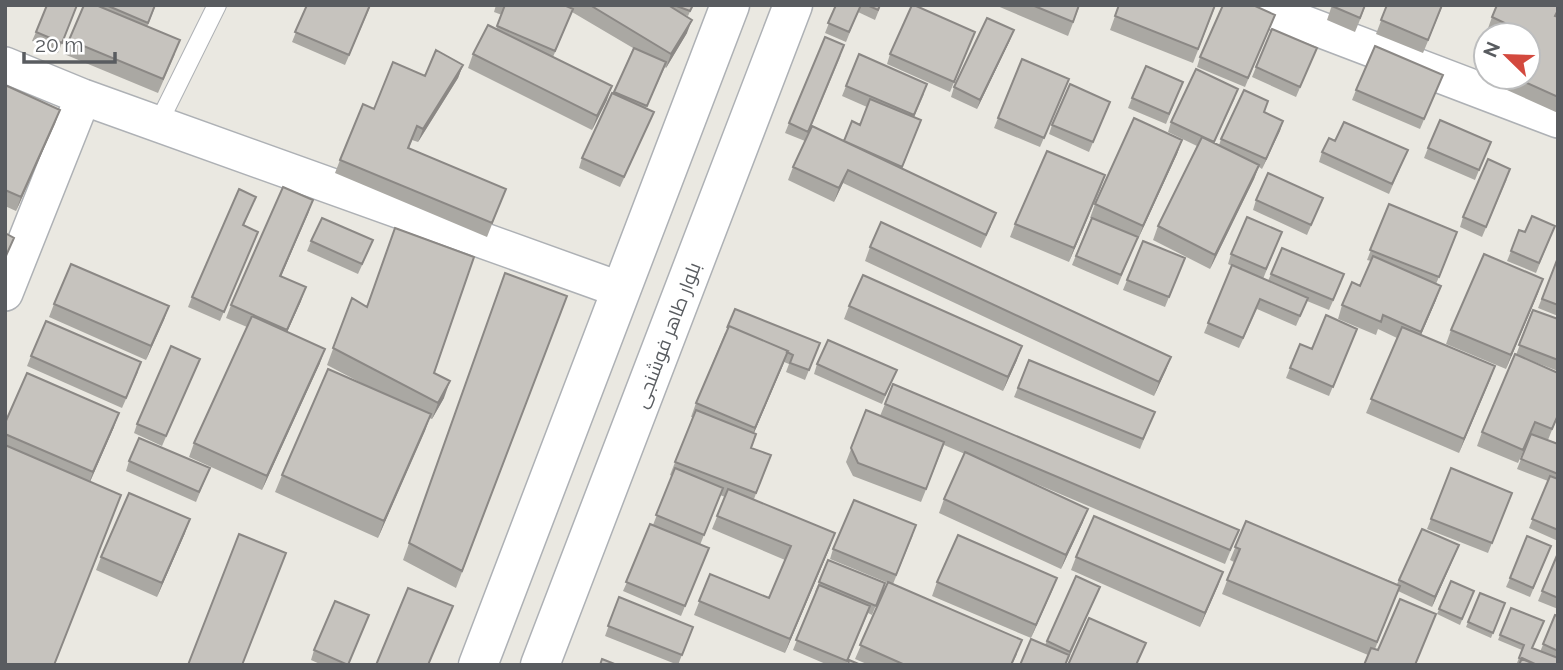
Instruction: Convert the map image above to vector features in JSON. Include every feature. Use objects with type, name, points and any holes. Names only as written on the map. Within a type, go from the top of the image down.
[{"type":"street","points":[[478,665],[730,5]]},
{"type":"street","name":"بلوار طاهر فوشنجی","points":[[540,665],[793,5]]},
{"type":"street","points":[[1256,5],[1558,120]]},
{"type":"street","points":[[5,65],[83,97],[621,290]]},
{"type":"street","points":[[5,293],[83,97]]},
{"type":"lane","points":[[158,124],[217,5]]},
{"type":"building","points":[[47,5],[77,5],[62,43],[36,32]]},
{"type":"building","points":[[84,5],[96,5],[180,40],[163,79],[69,40]]},
{"type":"building","points":[[106,5],[155,5],[148,23]]},
{"type":"building","points":[[307,5],[370,5],[349,55],[295,32]]},
{"type":"building","points":[[505,5],[564,5],[573,9],[555,51],[497,26]]},
{"type":"building","points":[[590,5],[668,5],[692,20],[671,54]]},
{"type":"building","points":[[674,5],[693,5],[690,11]]},
{"type":"building","points":[[836,5],[861,5],[849,32],[828,23]]},
{"type":"building","points":[[867,5],[880,5],[878,10]]},
{"type":"building","points":[[912,5],[975,32],[954,82],[890,54]]},
{"type":"building","points":[[1032,5],[1079,5],[1073,22]]},
{"type":"building","points":[[1119,5],[1215,5],[1198,49],[1115,16]]},
{"type":"building","points":[[1223,5],[1253,5],[1275,15],[1248,78],[1200,57]]},
{"type":"building","points":[[1332,5],[1365,5],[1360,18]]},
{"type":"building","points":[[1387,5],[1442,5],[1428,40],[1381,20]]},
{"type":"building","points":[[1497,5],[1558,5],[1555,16],[1558,17],[1558,97],[1542,90],[1542,21],[1500,21],[1492,17]]},
{"type":"building","points":[[987,18],[1014,30],[980,100],[954,87]]},
{"type":"building","points":[[488,25],[612,86],[597,116],[473,54]]},
{"type":"building","points":[[1272,29],[1317,48],[1300,87],[1256,67]]},
{"type":"building","points":[[825,37],[844,45],[808,132],[789,123]]},
{"type":"building","points":[[1375,46],[1443,75],[1424,119],[1356,90]]},
{"type":"building","points":[[634,48],[666,62],[647,106],[614,92]]},
{"type":"building","points":[[436,50],[463,65],[423,129],[417,126],[408,148],[506,189],[492,223],[340,160],[363,104],[374,109],[393,62],[425,76]]},
{"type":"building","points":[[859,54],[927,84],[914,115],[846,86]]},
{"type":"building","points":[[1022,59],[1069,79],[1044,138],[998,118]]},
{"type":"building","points":[[1146,66],[1183,82],[1169,114],[1132,98]]},
{"type":"building","points":[[1196,69],[1238,89],[1214,142],[1171,122]]},
{"type":"building","points":[[1070,84],[1110,102],[1093,142],[1052,125]]},
{"type":"building","points":[[5,85],[60,110],[21,197],[5,190]]},
{"type":"building","points":[[1244,90],[1268,101],[1264,112],[1283,121],[1266,159],[1221,139]]},
{"type":"building","points":[[612,93],[654,112],[624,177],[582,158]]},
{"type":"building","points":[[870,99],[921,120],[902,167],[844,141],[852,121],[860,125]]},
{"type":"building","points":[[1134,118],[1182,140],[1143,226],[1095,204]]},
{"type":"building","points":[[1440,120],[1491,142],[1479,170],[1428,148]]},
{"type":"building","points":[[1344,122],[1408,150],[1392,184],[1322,152],[1329,138],[1335,141]]},
{"type":"building","points":[[812,126],[996,213],[986,235],[848,170],[839,188],[793,167]]},
{"type":"building","points":[[1202,137],[1259,165],[1215,255],[1158,226]]},
{"type":"building","points":[[1047,151],[1105,175],[1074,248],[1015,224]]},
{"type":"building","points":[[1488,159],[1510,169],[1486,227],[1463,217]]},
{"type":"building","points":[[1268,173],[1323,198],[1311,225],[1256,200]]},
{"type":"building","points":[[283,187],[313,200],[280,276],[306,287],[287,330],[231,305]]},
{"type":"building","points":[[239,189],[256,197],[243,225],[258,232],[224,312],[192,297]]},
{"type":"building","points":[[1389,204],[1457,232],[1439,277],[1370,250]]},
{"type":"building","points":[[1532,216],[1555,226],[1539,263],[1511,251],[1519,230],[1525,232]]},
{"type":"building","points":[[1247,217],[1282,232],[1266,269],[1231,254]]},
{"type":"building","points":[[322,218],[373,240],[362,264],[311,241]]},
{"type":"building","points":[[1092,218],[1138,237],[1121,275],[1076,256]]},
{"type":"building","points":[[881,222],[1171,357],[1159,382],[870,247]]},
{"type":"building","points":[[395,228],[474,257],[434,373],[450,381],[438,403],[333,348],[352,298],[367,307]]},
{"type":"building","points":[[5,233],[14,238],[5,258]]},
{"type":"building","points":[[1143,241],[1185,258],[1169,297],[1127,280]]},
{"type":"building","points":[[1282,248],[1344,274],[1333,300],[1271,274]]},
{"type":"building","points":[[1484,254],[1543,279],[1511,355],[1451,330]]},
{"type":"building","points":[[1373,256],[1441,286],[1421,332],[1383,315],[1381,322],[1342,305],[1352,282],[1360,286]]},
{"type":"building","points":[[1558,261],[1558,305],[1542,299]]},
{"type":"building","points":[[71,264],[169,306],[151,346],[54,304]]},
{"type":"building","points":[[1232,265],[1308,298],[1300,316],[1260,299],[1243,338],[1208,323]]},
{"type":"building","points":[[505,273],[567,296],[462,571],[409,543]]},
{"type":"building","points":[[863,275],[1022,346],[1008,377],[849,306]]},
{"type":"building","points":[[735,309],[820,343],[809,370],[790,363],[793,355],[788,351],[729,326],[727,328]]},
{"type":"building","points":[[1533,310],[1558,319],[1558,360],[1519,345]]},
{"type":"building","points":[[1326,315],[1357,329],[1333,387],[1290,368],[1300,344],[1312,349]]},
{"type":"building","points":[[252,316],[325,349],[267,476],[194,443]]},
{"type":"building","points":[[46,321],[141,362],[126,398],[31,356]]},
{"type":"building","points":[[729,326],[788,351],[755,428],[696,403]]},
{"type":"building","points":[[1402,327],[1495,366],[1464,439],[1371,399]]},
{"type":"building","points":[[828,340],[897,370],[885,395],[817,364]]},
{"type":"building","points":[[171,346],[200,359],[166,436],[137,424]]},
{"type":"building","points":[[1515,354],[1558,373],[1558,415],[1552,429],[1535,422],[1523,450],[1482,432]]},
{"type":"building","points":[[1029,360],[1155,412],[1143,439],[1018,388]]},
{"type":"building","points":[[328,369],[431,414],[384,521],[282,475]]},
{"type":"building","points":[[27,373],[119,413],[93,472],[5,434],[5,423]]},
{"type":"building","points":[[893,384],[1239,530],[1230,550],[885,404]]},
{"type":"building","points":[[696,410],[756,434],[751,448],[771,455],[756,493],[675,462]]},
{"type":"building","points":[[866,410],[944,442],[926,489],[858,463],[851,448]]},
{"type":"building","points":[[1531,434],[1558,444],[1558,474],[1521,459]]},
{"type":"building","points":[[139,438],[210,468],[199,492],[129,461]]},
{"type":"building","points":[[5,445],[121,495],[54,665],[5,665]]},
{"type":"building","points":[[965,452],[1088,509],[1066,555],[944,499]]},
{"type":"building","points":[[675,468],[723,488],[704,535],[656,515]]},
{"type":"building","points":[[1451,468],[1512,493],[1492,543],[1431,519]]},
{"type":"building","points":[[1550,476],[1558,479],[1558,530],[1532,519]]},
{"type":"building","points":[[728,489],[835,533],[790,639],[699,601],[710,574],[769,598],[791,546],[717,516]]},
{"type":"building","points":[[129,493],[190,519],[162,583],[101,557]]},
{"type":"building","points":[[854,500],[916,525],[896,575],[833,549]]},
{"type":"building","points":[[1094,516],[1223,572],[1205,613],[1076,557]]},
{"type":"building","points":[[1246,521],[1400,586],[1377,642],[1227,580],[1240,549],[1235,547]]},
{"type":"building","points":[[650,524],[709,548],[685,606],[626,582]]},
{"type":"building","points":[[1422,529],[1459,545],[1435,597],[1399,580]]},
{"type":"building","points":[[239,534],[286,553],[242,665],[188,665]]},
{"type":"building","points":[[958,535],[1057,578],[1036,625],[937,582]]},
{"type":"building","points":[[1527,536],[1551,546],[1533,588],[1510,578]]},
{"type":"building","points":[[1558,553],[1558,598],[1542,591]]},
{"type":"building","points":[[828,560],[885,583],[876,606],[819,582]]},
{"type":"building","points":[[1076,576],[1100,587],[1070,652],[1047,641]]},
{"type":"building","points":[[1451,581],[1474,591],[1462,619],[1439,609]]},
{"type":"building","points":[[888,582],[1022,640],[1011,665],[905,665],[860,645]]},
{"type":"building","points":[[819,585],[870,606],[847,661],[796,640]]},
{"type":"building","points":[[408,588],[453,606],[428,665],[376,665]]},
{"type":"building","points":[[1480,593],[1505,603],[1493,633],[1468,622]]},
{"type":"building","points":[[619,597],[693,627],[682,655],[608,626]]},
{"type":"building","points":[[1400,599],[1436,614],[1415,665],[1364,665],[1371,648],[1378,650]]},
{"type":"building","points":[[335,601],[369,615],[348,665],[314,650]]},
{"type":"building","points":[[1511,608],[1544,621],[1532,648],[1558,658],[1558,665],[1537,665],[1519,658],[1524,645],[1500,635]]},
{"type":"building","points":[[1555,615],[1558,616],[1558,651],[1543,644]]},
{"type":"building","points":[[1089,618],[1146,643],[1136,665],[1068,665]]},
{"type":"building","points":[[1031,639],[1069,655],[1065,665],[1020,665]]},
{"type":"building","points":[[1522,658],[1537,665],[1519,665]]},
{"type":"building","points":[[602,659],[617,665],[600,665]]},
{"type":"building","points":[[849,660],[861,665],[848,665]]}]
